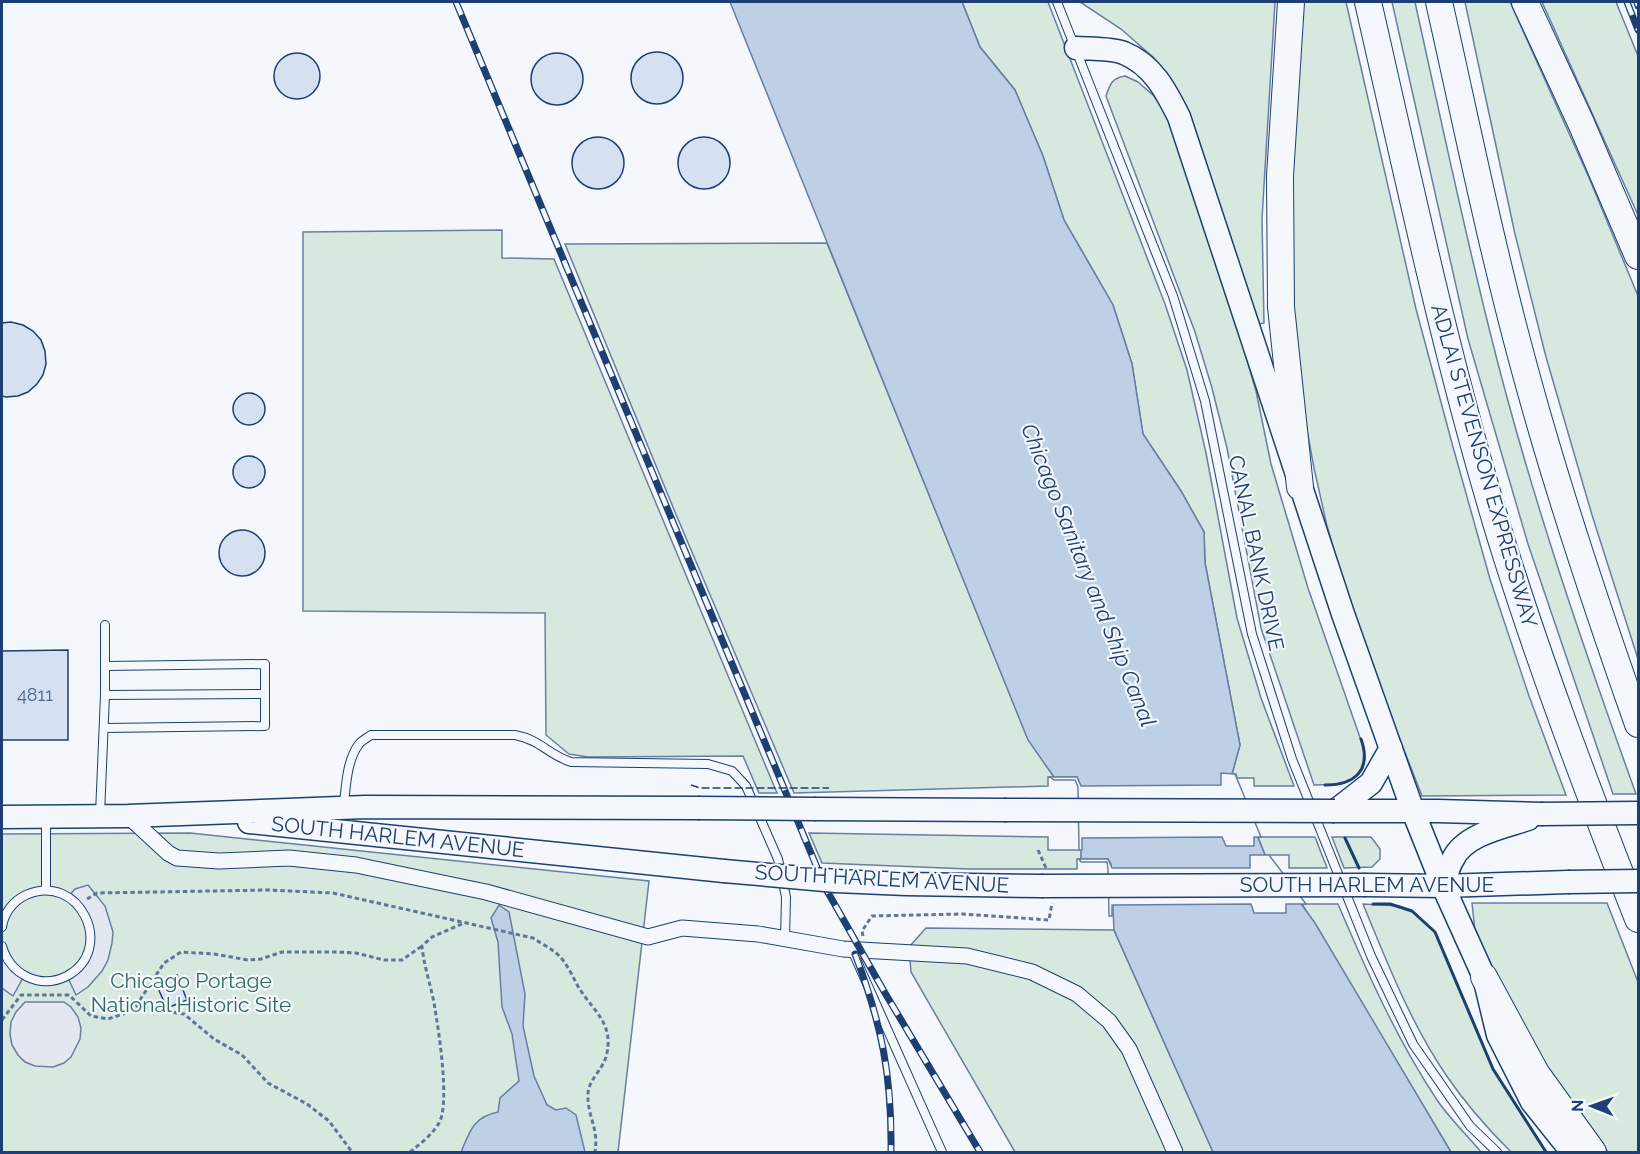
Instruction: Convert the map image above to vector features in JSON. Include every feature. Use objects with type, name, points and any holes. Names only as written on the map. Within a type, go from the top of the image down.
[{"type":"highway","points":[[1291,2],[1280,176],[1281,307],[1300,487]]},
{"type":"highway","name":"ADLAI STEVENSON EXPRESSWAY","points":[[1368,2],[1423,248],[1464,410],[1501,539],[1548,680],[1638,920]]},
{"type":"highway","points":[[1439,2],[1494,250],[1525,373],[1589,587],[1638,724]]},
{"type":"highway","points":[[1525,2],[1581,123],[1638,256]]},
{"type":"highway","points":[[1484,977],[1536,1073],[1593,1152]]},
{"type":"main road","points":[[1076,48],[1123,53],[1146,66],[1164,87],[1179,117],[1252,333],[1300,487],[1413,811],[1443,886],[1484,977],[1498,1035],[1532,1102],[1572,1152]]},
{"type":"main road","points":[[1335,811],[1371,783],[1391,748]]},
{"type":"main road","name":"SOUTH HARLEM AVENUE","points":[[2,817],[128,816],[344,807],[1638,813]]},
{"type":"main road","points":[[1443,886],[1453,857],[1473,838],[1541,814]]},
{"type":"main road","name":"SOUTH HARLEM AVENUE","points":[[128,816],[284,825],[814,880],[906,884],[1443,886],[1638,881]]},
{"type":"street","points":[[128,816],[168,853],[177,858],[219,861],[288,858],[356,865],[486,892],[648,937],[682,928],[758,934],[859,950],[967,956],[1032,972],[1077,994],[1108,1021],[1129,1049],[1175,1152]]},
{"type":"lane","name":"CANAL BANK DRIVE","points":[[1057,2],[1173,296],[1205,401],[1252,634],[1292,759],[1371,956],[1413,1044],[1470,1126],[1497,1152]]},
{"type":"lane","points":[[100,816],[105,695],[105,625]]},
{"type":"lane","points":[[104,728],[265,726],[265,664],[105,666]]},
{"type":"lane","points":[[105,695],[265,694]]},
{"type":"lane","points":[[344,807],[346,778],[352,760],[359,743],[370,735],[515,735],[530,738],[543,745],[556,757],[571,762],[708,764],[732,771],[746,786],[778,859],[786,897],[785,939]]},
{"type":"lane","points":[[46,816],[46,890]]},
{"type":"lane","points":[[2,927],[9,909],[16,901],[33,892],[46,890],[58,892],[77,904],[85,914],[90,927],[89,948],[79,966],[67,976],[50,981],[24,976],[11,966],[2,946]]},
{"type":"lane","points":[[859,950],[942,1152]]},
{"type":"path","points":[[1038,850],[1047,871]]},
{"type":"path","points":[[77,904],[98,893],[269,890],[333,893],[533,938],[557,954],[568,968],[579,988],[599,1013],[607,1033],[606,1057],[588,1091],[589,1109],[596,1128],[595,1152]]},
{"type":"path","points":[[859,950],[862,931],[872,916],[963,914],[1050,920],[1052,901]]},
{"type":"path","points":[[2,1020],[21,995],[69,995],[91,1016],[108,1019],[123,1014],[136,1006],[164,963],[181,952],[214,954],[248,960],[282,952],[337,951],[384,960],[402,960],[432,937],[463,923],[472,924]]},
{"type":"path","points":[[410,1152],[428,1138],[443,1113],[444,1086],[435,1008],[422,946]]},
{"type":"path","points":[[71,1007],[76,1002]]},
{"type":"path","points":[[15,1004],[20,1008]]},
{"type":"path","points":[[136,1006],[184,1014],[214,1039],[242,1054],[268,1083],[307,1104],[329,1121],[352,1152]]},
{"type":"green space","points":[[962,2],[1048,2],[1165,304],[1187,370],[1206,453],[1237,618],[1261,698],[1294,786],[1254,786],[1254,778],[1237,778],[1236,774],[1232,774],[1240,745],[1205,563],[1204,532],[1181,491],[1143,434],[1132,364],[1113,305],[1064,220],[1043,156],[1015,90],[980,47]]},
{"type":"green space","points":[[1080,2],[1275,2],[1262,219],[1264,323],[1255,325],[1182,107],[1154,58],[1121,29]]},
{"type":"green space","points":[[1301,2],[1346,2],[1416,309],[1453,447],[1490,579],[1529,696],[1566,795],[1422,796],[1373,671],[1348,599],[1327,526],[1299,387],[1288,250]]},
{"type":"green space","points":[[1392,2],[1415,2],[1479,287],[1504,387],[1538,505],[1595,679],[1636,794],[1613,794],[1528,544],[1468,339]]},
{"type":"green space","points":[[1465,2],[1510,2],[1590,180],[1638,296],[1638,659],[1592,515],[1546,357],[1515,234]]},
{"type":"green space","points":[[1542,2],[1616,2],[1638,56],[1638,215]]},
{"type":"green space","points":[[1125,76],[1138,82],[1154,96],[1172,122],[1214,247],[1256,391],[1271,464],[1308,588],[1364,749],[1363,768],[1357,776],[1342,784],[1314,785],[1261,628],[1227,448],[1212,388],[1195,332],[1106,96],[1112,82]]},
{"type":"green space","points":[[502,230],[502,258],[554,259],[777,793],[759,793],[743,756],[588,757],[569,754],[546,735],[545,613],[303,611],[303,232]]},
{"type":"green space","points":[[827,243],[1028,739],[1054,777],[1048,777],[1048,786],[794,793],[565,244]]},
{"type":"green space","name":"Chicago Portage National Historic Site","points":[[190,833],[649,881],[618,1152],[2,1152],[2,834]]},
{"type":"green space","points":[[809,833],[1048,837],[1048,850],[1082,850],[1081,859],[1077,859],[1077,869],[969,869],[822,863]]},
{"type":"green space","points":[[1258,837],[1315,837],[1327,868],[1289,868],[1289,855],[1265,855]]},
{"type":"green space","points":[[1332,837],[1371,837],[1380,849],[1380,859],[1372,867],[1344,868]]},
{"type":"green space","points":[[1472,903],[1607,903],[1638,982],[1638,1152],[1608,1152],[1579,1117],[1552,1077],[1502,991],[1475,931]]},
{"type":"green space","points":[[1302,904],[1338,904],[1371,980],[1408,1053],[1442,1107],[1481,1152],[1451,1152]]},
{"type":"green space","points":[[1363,904],[1399,906],[1412,911],[1435,932],[1493,1069],[1546,1152],[1511,1152],[1493,1134],[1453,1085],[1410,1013]]},
{"type":"green space","points":[[926,928],[1114,930],[1213,1152],[1015,1152],[911,972],[909,947]]},
{"type":"shaded area","points":[[88,885],[105,906],[113,932],[112,943],[108,960],[102,971],[88,987],[76,995],[67,976],[85,958],[90,927],[68,897],[75,889]]},
{"type":"shaded area","points":[[2,946],[24,976],[13,996],[2,988]]},
{"type":"shaded area","points":[[25,1002],[64,1002],[78,1017],[81,1028],[80,1039],[71,1057],[64,1063],[53,1067],[35,1066],[25,1062],[18,1055],[12,1045],[11,1022]]},
{"type":"water","name":"Chicago Sanitary and Ship Canal","points":[[730,2],[962,2],[980,47],[1015,90],[1043,156],[1064,220],[1113,305],[1132,364],[1143,434],[1181,491],[1204,532],[1205,563],[1240,745],[1232,774],[1265,855],[1315,923],[1451,1152],[1213,1152],[1114,930],[1111,864],[1108,859],[1081,859],[1081,786],[1077,777],[1054,777],[1028,740]]},
{"type":"water","points":[[499,905],[509,912],[525,994],[523,1026],[534,1076],[547,1105],[556,1110],[566,1108],[576,1115],[585,1152],[461,1152],[473,1126],[483,1117],[498,1112],[500,1098],[519,1081],[512,1034],[502,1007],[498,942],[491,918]]},
{"type":"pier","points":[[1221,773],[1235,774],[1261,837],[1254,837],[1254,846],[1226,846],[1222,837],[1082,838],[1082,850],[1079,850],[1078,787],[1075,780],[1054,780],[1050,777],[1077,777],[1081,786],[1221,785]]},
{"type":"pier","points":[[1250,855],[1269,855],[1306,904],[1286,904],[1286,913],[1254,913],[1251,904],[1112,905],[1112,916],[1109,916],[1107,862],[1081,862],[1079,859],[1108,859],[1112,868],[1250,868]]},
{"type":"building","points":[[652,52],[662,52],[676,59],[683,78],[676,97],[662,104],[652,104],[642,100],[635,93],[631,83],[631,73],[635,63],[642,56]]},
{"type":"building","points":[[297,53],[313,60],[320,76],[313,92],[297,99],[281,92],[274,76],[281,60]]},
{"type":"building","points":[[552,53],[562,53],[576,60],[583,79],[576,98],[562,105],[552,105],[542,101],[535,94],[531,84],[531,74],[535,64],[542,57]]},
{"type":"building","points":[[593,137],[603,137],[617,144],[624,163],[617,182],[603,189],[593,189],[583,185],[576,178],[572,168],[572,158],[576,148],[583,141]]},
{"type":"building","points":[[699,137],[709,137],[723,144],[730,163],[723,182],[709,189],[699,189],[689,185],[682,178],[678,168],[678,158],[682,148],[689,141]]},
{"type":"building","points":[[11,322],[33,331],[41,340],[46,364],[43,375],[28,392],[6,397],[2,396],[2,323]]},
{"type":"building","points":[[249,393],[261,397],[265,409],[261,421],[249,425],[237,421],[233,409],[237,397]]},
{"type":"building","points":[[249,456],[261,460],[265,472],[261,484],[249,488],[237,484],[233,472],[237,460]]},
{"type":"building","points":[[242,530],[258,537],[265,553],[258,569],[242,576],[226,569],[219,553],[226,537]]},
{"type":"building","points":[[68,650],[68,740],[2,740],[2,651]]},
{"type":"building","points":[[177,975],[187,1000],[167,1008],[156,984]]},
{"type":"railway","points":[[456,2],[826,889],[980,1152]]},
{"type":"railway","points":[[1627,2],[1638,30]]},
{"type":"railway","points":[[1637,2],[1638,6]]},
{"type":"railway","points":[[855,954],[872,1004],[884,1051],[890,1099],[891,1152]]},
{"type":"fence","points":[[691,785],[700,788],[829,788]]},
{"type":"wall","points":[[1325,785],[1345,782],[1358,774],[1364,759],[1361,739]]},
{"type":"wall","points":[[1345,838],[1359,868]]},
{"type":"wall","points":[[1373,904],[1390,904],[1412,911],[1435,932],[1493,1069],[1546,1152]]}]
